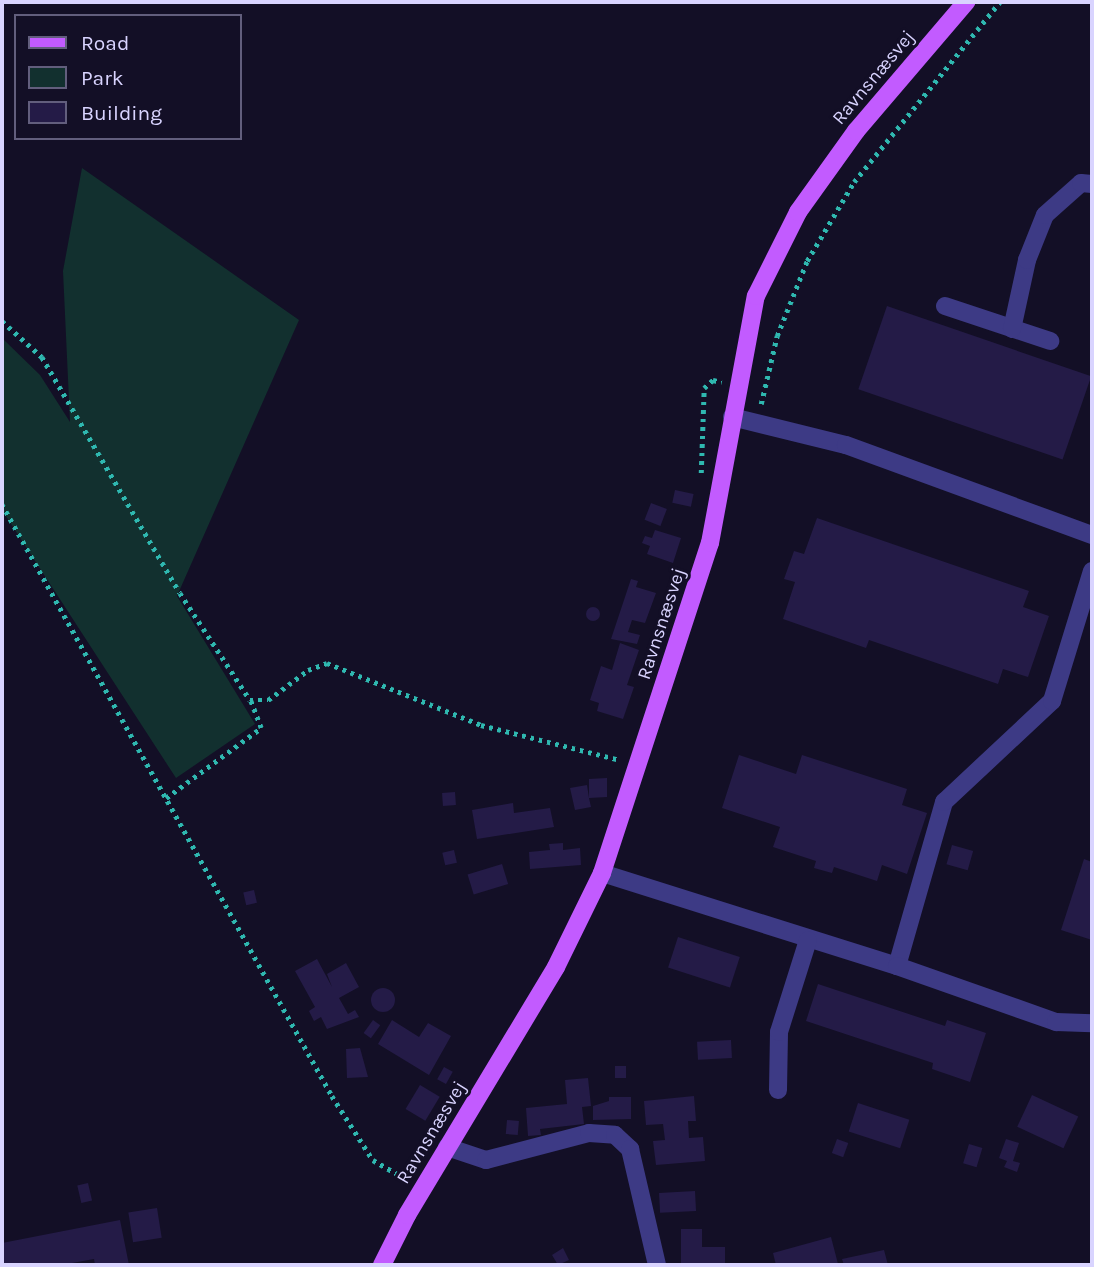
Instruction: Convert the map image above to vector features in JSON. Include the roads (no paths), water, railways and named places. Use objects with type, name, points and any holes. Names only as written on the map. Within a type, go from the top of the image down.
[{"type":"main road","name":"Ravnsnæsvej","points":[[382,1265],[447,1147],[556,967],[602,873],[710,543],[756,296],[797,212],[856,131],[966,2]]},
{"type":"street","points":[[1012,329],[1027,260],[1045,215],[1081,184],[1092,184]]},
{"type":"street","points":[[945,306],[1050,341]]},
{"type":"street","points":[[732,417],[846,445],[1092,535]]},
{"type":"street","points":[[897,966],[944,802],[1052,701],[1092,571]]},
{"type":"street","points":[[602,873],[897,966],[1056,1022],[1092,1023]]},
{"type":"street","points":[[778,1090],[779,1032],[808,940]]},
{"type":"street","points":[[447,1147],[485,1160],[589,1133],[615,1135],[630,1149],[657,1265]]}]
